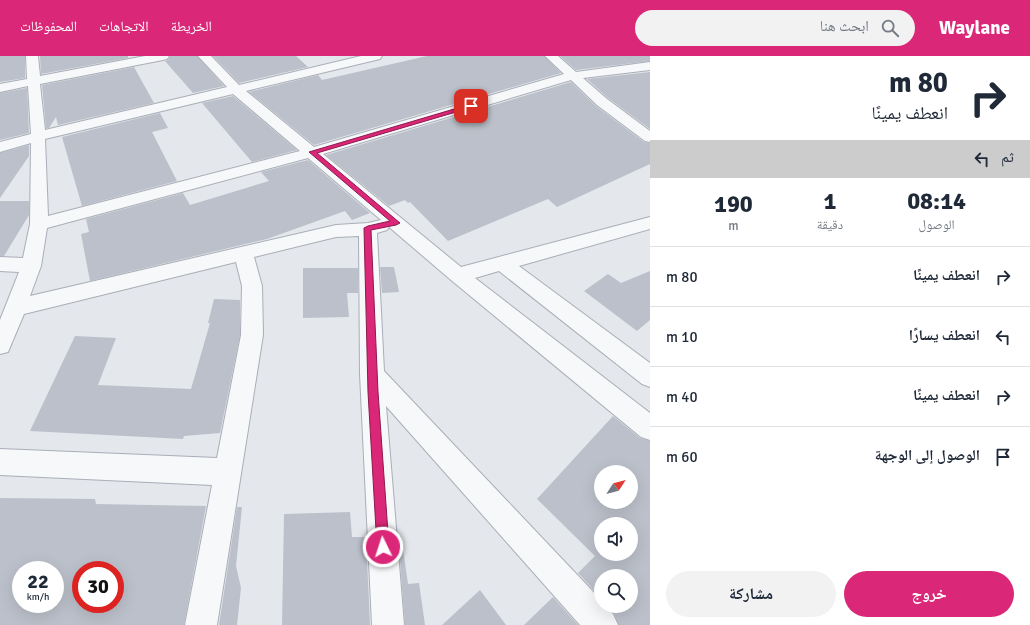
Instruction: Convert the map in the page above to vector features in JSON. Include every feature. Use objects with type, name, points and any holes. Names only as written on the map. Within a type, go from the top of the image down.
[{"type":"street","points":[[0,345],[16,308],[31,266],[39,224],[38,136],[32,56]]},
{"type":"street","points":[[0,88],[164,56]]},
{"type":"street","points":[[204,56],[237,90],[458,275],[650,428]]},
{"type":"street","points":[[0,147],[38,136],[376,56]]},
{"type":"street","points":[[551,56],[602,102],[650,138]]},
{"type":"street","points":[[631,56],[650,63]]},
{"type":"street","points":[[39,224],[312,152],[572,76],[650,66]]},
{"type":"street","points":[[16,308],[336,231],[368,228],[396,223]]},
{"type":"street","points":[[458,275],[650,223]]},
{"type":"street","points":[[368,228],[372,374],[388,625]]},
{"type":"street","points":[[201,625],[252,335],[252,286],[244,254]]},
{"type":"street","points":[[502,263],[650,377]]},
{"type":"street","points":[[0,264],[31,266]]},
{"type":"street","points":[[372,374],[602,625]]},
{"type":"street","points":[[0,462],[228,472]]},
{"type":"building","points":[[0,56],[25,56],[25,78],[0,82]]},
{"type":"building","points":[[40,56],[128,56],[128,58],[41,74]]},
{"type":"building","points":[[170,56],[197,56],[224,86],[193,93],[165,61],[168,60]]},
{"type":"building","points":[[213,56],[296,56],[308,67],[239,83]]},
{"type":"building","points":[[427,56],[544,56],[561,73],[314,145],[249,92],[318,75],[322,80]]},
{"type":"building","points":[[560,56],[650,56],[650,61],[576,70]]},
{"type":"building","points":[[134,67],[154,103],[58,125],[56,117],[49,128],[46,128],[42,85]]},
{"type":"building","points":[[650,72],[650,129],[608,98],[587,79]]},
{"type":"building","points":[[571,82],[596,106],[644,142],[650,143],[650,164],[557,207],[548,199],[448,241],[410,202],[408,203],[405,200],[389,206],[326,155]]},
{"type":"building","points":[[27,88],[29,133],[0,140],[0,93]]},
{"type":"building","points":[[233,96],[297,150],[252,162],[202,103]]},
{"type":"building","points":[[160,113],[168,128],[152,132],[177,181],[82,206],[62,137]]},
{"type":"building","points":[[29,145],[29,156],[0,198],[0,153]]},
{"type":"building","points":[[308,160],[370,213],[352,220],[345,211],[267,239],[90,281],[81,234],[89,232],[86,219],[183,193],[190,205],[269,181],[261,172]]},
{"type":"building","points":[[0,201],[29,201],[29,215],[4,256],[0,256]]},
{"type":"building","points":[[380,267],[394,267],[399,292],[382,293]]},
{"type":"building","points":[[303,268],[358,268],[358,293],[347,293],[349,317],[303,318]]},
{"type":"building","points":[[650,271],[650,320],[637,331],[584,291],[608,274],[621,283]]},
{"type":"building","points":[[214,299],[240,300],[240,335],[220,433],[184,436],[183,439],[30,431],[75,336],[116,338],[98,385],[191,389],[210,323],[208,323]]},
{"type":"building","points":[[613,416],[640,438],[650,441],[650,625],[619,625],[614,613],[638,613],[638,569],[594,569],[594,590],[578,573],[594,557],[594,561],[638,561],[638,517],[594,517],[594,555],[537,499]]},
{"type":"building","points":[[0,498],[95,499],[96,504],[206,506],[184,625],[0,625]]},
{"type":"building","points":[[237,507],[242,507],[236,566],[241,588],[237,625],[219,625]]},
{"type":"building","points":[[350,512],[352,537],[366,537],[370,625],[282,625],[284,514]]},
{"type":"building","points":[[398,536],[401,536],[408,584],[419,583],[425,625],[405,625]]},
{"type":"building","points":[[480,590],[506,625],[442,625]]},
{"type":"building","points":[[553,597],[578,625],[524,625]]},
{"type":"route","points":[[383,547],[373,392],[368,228],[396,223],[312,152],[471,106]]}]
